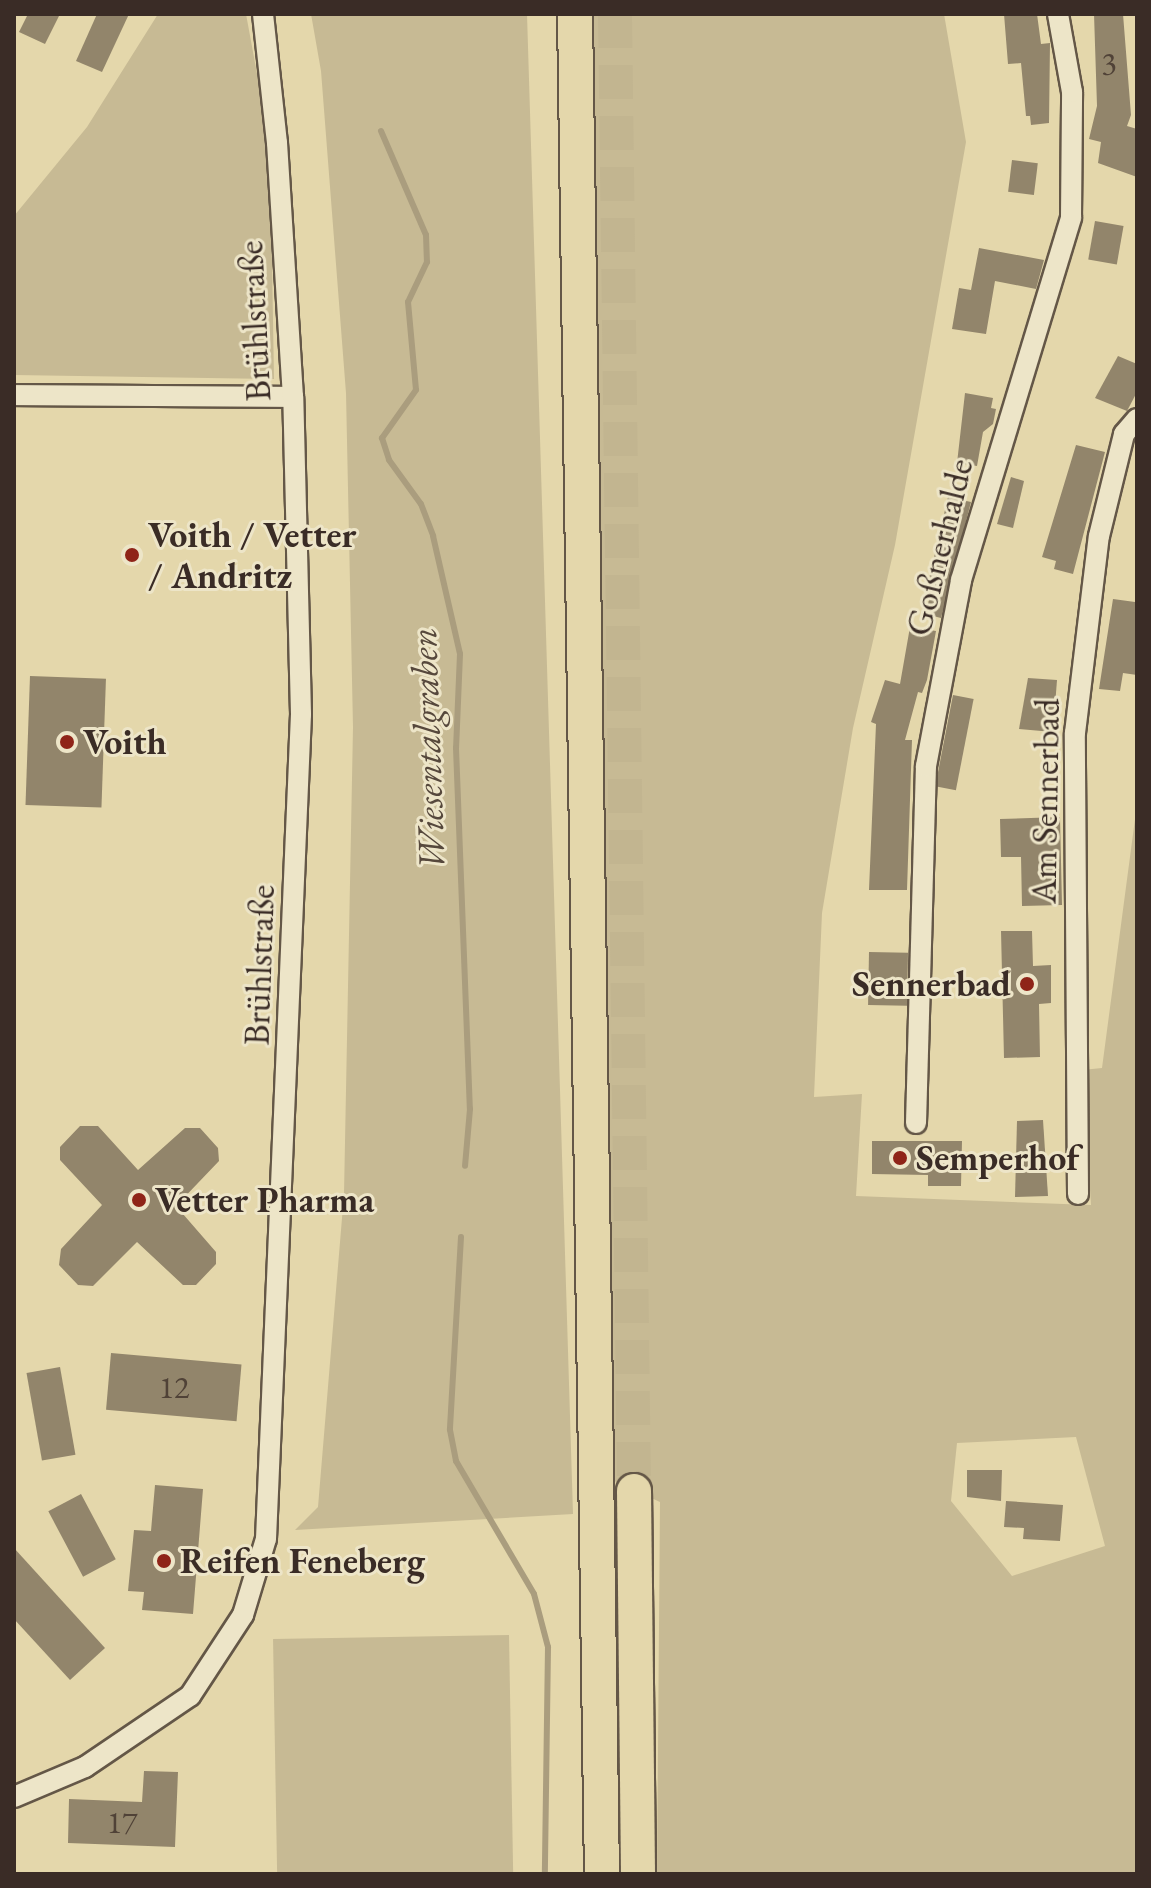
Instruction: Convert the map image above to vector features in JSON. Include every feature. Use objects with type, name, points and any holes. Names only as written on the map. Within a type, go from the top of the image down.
[{"type":"highway","points":[[575,14],[602,1874]]},
{"type":"highway","points":[[634,1491],[638,1874]]},
{"type":"street","name":"Brühlstraße","points":[[14,1797],[85,1767],[190,1696],[243,1615],[266,1539],[301,714],[293,397],[277,143],[263,14]]},
{"type":"street","name":"Goßnerhalde","points":[[916,1114],[926,766],[961,580],[1071,217],[1072,92],[1058,14]]},
{"type":"street","points":[[14,395],[293,397]]},
{"type":"street","name":"Am Sennerbad","points":[[1078,1194],[1075,733],[1099,536],[1124,434],[1137,419]]},
{"type":"shaded area","points":[[158,14],[246,14],[270,144],[274,379],[14,375],[14,216],[87,127]]},
{"type":"shaded area","points":[[311,14],[527,14],[573,1514],[295,1530],[318,1507],[344,1194],[353,727],[346,393],[321,71]]},
{"type":"shaded area","points":[[592,14],[944,14],[966,142],[895,545],[853,728],[822,913],[814,1097],[862,1094],[856,1196],[1091,1205],[1082,1070],[1102,1068],[1137,804],[1137,1874],[657,1874],[660,1502],[612,1480]],"holes":[[[1076,1437],[1105,1546],[1012,1576],[951,1501],[957,1443]]]},
{"type":"shaded area","points":[[509,1635],[513,1874],[277,1874],[273,1639]]},
{"type":"building","points":[[28,14],[60,14],[45,44],[19,32]]},
{"type":"building","points":[[97,14],[129,14],[102,72],[76,61]]},
{"type":"building","points":[[1004,14],[1037,14],[1041,44],[1050,43],[1049,123],[1031,125],[1030,116],[1026,116],[1021,63],[1008,64]]},
{"type":"building","points":[[1094,14],[1123,14],[1131,115],[1127,126],[1137,129],[1137,177],[1098,163],[1101,142],[1089,139],[1097,106]]},
{"type":"building","points":[[1012,160],[1038,163],[1034,195],[1008,192]]},
{"type":"building","points":[[1095,221],[1124,226],[1117,264],[1088,259]]},
{"type":"building","points":[[979,248],[1044,260],[1036,289],[995,281],[986,334],[952,329],[959,288],[971,290]]},
{"type":"building","points":[[1118,356],[1137,364],[1137,392],[1127,411],[1095,398]]},
{"type":"building","points":[[965,393],[993,398],[991,408],[996,409],[993,424],[983,432],[977,466],[957,463]]},
{"type":"building","points":[[1076,445],[1105,452],[1073,574],[1054,569],[1056,561],[1042,557]]},
{"type":"building","points":[[1011,477],[1024,481],[1013,528],[997,524]]},
{"type":"building","points":[[948,497],[971,502],[941,618],[925,614],[931,593],[926,592]]},
{"type":"building","points":[[1113,599],[1135,602],[1137,612],[1137,675],[1123,673],[1120,691],[1099,689]]},
{"type":"building","points":[[910,627],[936,631],[927,680],[922,693],[918,692],[905,740],[912,740],[907,890],[869,890],[876,724],[871,722],[885,680],[900,684]]},
{"type":"building","name":"Voith","points":[[30,676],[106,679],[101,808],[25,805]]},
{"type":"building","points":[[1028,678],[1057,680],[1053,732],[1019,729]]},
{"type":"building","points":[[953,695],[974,699],[956,790],[935,786]]},
{"type":"building","points":[[1060,817],[1062,905],[1022,906],[1021,857],[1001,857],[1000,819]]},
{"type":"building","name":"Sennerbad","points":[[1001,931],[1032,931],[1033,966],[1051,965],[1051,1003],[1039,1004],[1040,1057],[1004,1058]]},
{"type":"building","points":[[869,952],[908,953],[907,1006],[868,1005]]},
{"type":"building","points":[[1043,1120],[1048,1196],[1015,1197],[1017,1121]]},
{"type":"building","name":"Vetter Pharma","points":[[80,1126],[98,1126],[138,1170],[185,1128],[200,1128],[218,1148],[219,1161],[176,1206],[216,1252],[216,1264],[196,1285],[183,1285],[137,1242],[93,1286],[78,1285],[59,1265],[61,1249],[102,1205],[60,1160],[60,1147]]},
{"type":"building","points":[[872,1141],[962,1141],[961,1186],[928,1186],[928,1175],[872,1174]]},
{"type":"building","points":[[111,1353],[242,1364],[237,1421],[106,1410]]},
{"type":"building","points":[[60,1367],[75,1455],[42,1461],[27,1373]]},
{"type":"building","points":[[967,1470],[1002,1470],[1001,1501],[967,1497]]},
{"type":"building","name":"Reifen Feneberg","points":[[155,1485],[203,1489],[193,1614],[142,1610],[144,1592],[128,1591],[134,1530],[151,1531]]},
{"type":"building","points":[[81,1494],[116,1559],[83,1577],[48,1511]]},
{"type":"building","points":[[1006,1501],[1063,1505],[1060,1541],[1023,1539],[1024,1528],[1004,1527]]},
{"type":"building","points":[[14,1548],[105,1648],[70,1680],[14,1619]]},
{"type":"building","points":[[144,1771],[178,1772],[175,1847],[68,1843],[69,1799],[142,1802]]},
{"type":"waterway","name":"Wiesentalgraben","points":[[381,131],[426,235],[427,262],[408,302],[416,390],[382,438],[389,460],[421,504],[433,536],[460,654],[456,748],[470,1109],[465,1166]]},
{"type":"waterway","name":"Wiesentalgraben","points":[[461,1237],[450,1430],[456,1461],[534,1594],[548,1647],[545,1874]]},
{"type":"tunnel","points":[[615,14],[634,1491]]},
{"type":"place","name":"Voith / Vetter / Andritz","points":[[132,555]]},
{"type":"place","name":"Voith","points":[[67,742]]},
{"type":"place","name":"Sennerbad","points":[[1027,984]]},
{"type":"place","name":"Semperhof","points":[[900,1158]]},
{"type":"place","name":"Vetter Pharma","points":[[139,1200]]},
{"type":"place","name":"Reifen Feneberg","points":[[164,1561]]}]
